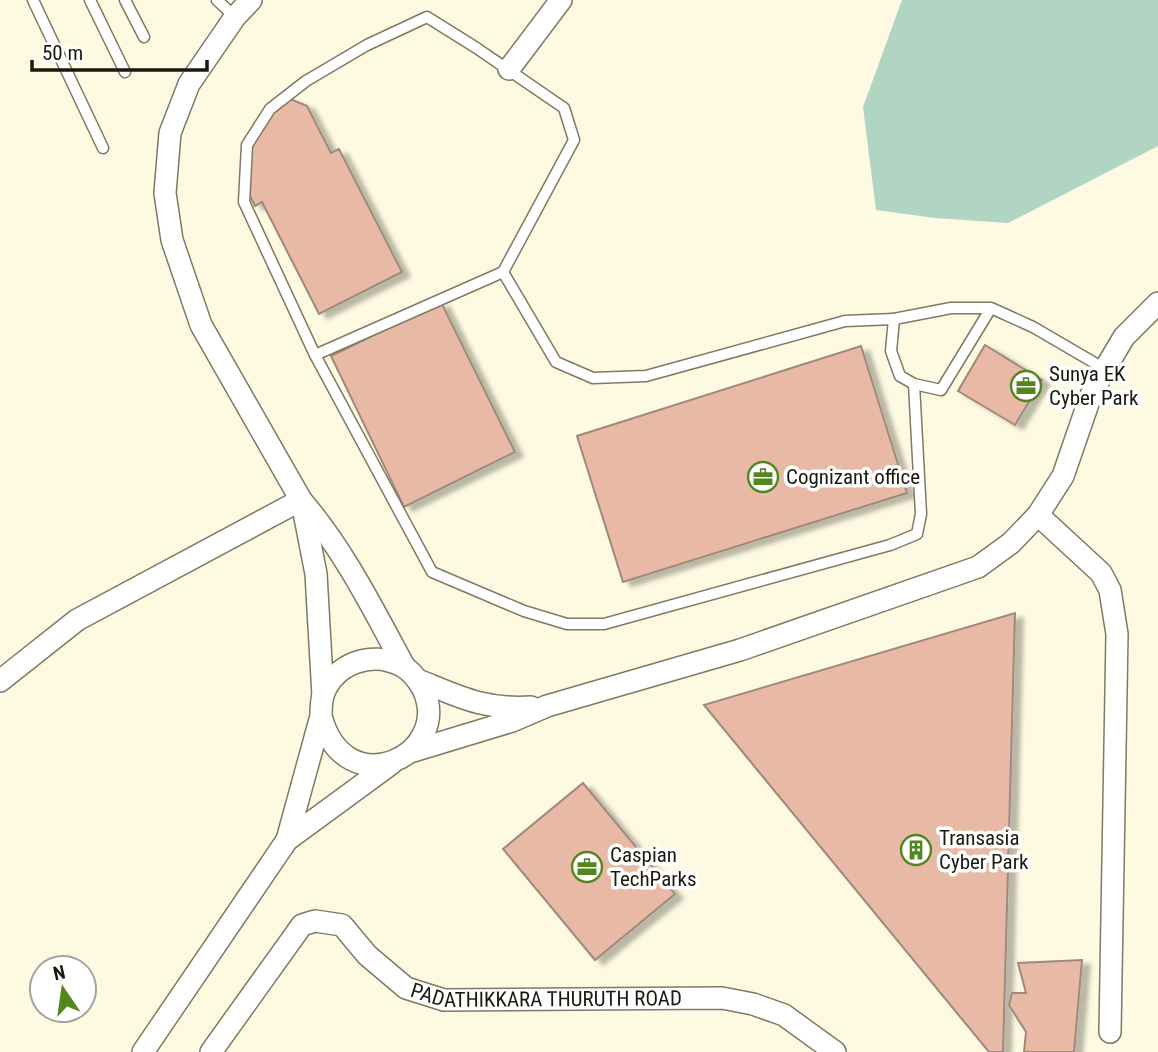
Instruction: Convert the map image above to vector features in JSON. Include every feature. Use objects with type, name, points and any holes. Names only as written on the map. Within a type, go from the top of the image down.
[{"type":"street","points":[[251,0],[235,18],[189,84],[170,133],[165,193],[172,240],[201,325],[301,500],[322,525],[357,580],[426,698],[428,717],[422,736],[402,757],[287,840]]},
{"type":"street","points":[[509,69],[561,0]]},
{"type":"street","points":[[301,500],[316,574],[322,706],[326,736],[338,751],[355,762],[374,765],[512,721],[547,706],[740,650],[978,567],[1011,543],[1038,516],[1063,476],[1091,395],[1105,369],[1124,337],[1158,303]]},
{"type":"street","points":[[0,681],[77,620],[301,500]]},
{"type":"street","points":[[1038,516],[1101,573],[1110,590],[1117,634],[1110,1032]]},
{"type":"street","points":[[143,1052],[287,840],[322,706],[332,679],[346,666],[365,659],[385,659],[476,704],[497,708],[547,706]]},
{"type":"street","name":"PADATHIKKARA THURUTH ROAD","points":[[211,1052],[302,925],[315,921],[342,925],[367,955],[407,988],[444,1000],[722,998],[753,1004],[784,1016],[835,1052]]},
{"type":"lane","points":[[33,0],[103,148]]},
{"type":"lane","points":[[90,0],[125,72]]},
{"type":"lane","points":[[125,0],[144,37]]},
{"type":"lane","points":[[217,0],[235,18]]},
{"type":"lane","points":[[315,355],[503,272],[574,140],[564,108],[427,17],[367,44],[306,81],[270,109],[247,145],[244,202],[315,355],[432,572],[524,611],[567,624],[604,624],[890,545],[916,534],[921,514],[914,384]]},
{"type":"lane","points":[[503,272],[556,362],[593,377],[646,376],[845,321],[894,319],[951,308],[991,308],[1033,327],[1105,369]]},
{"type":"lane","points":[[894,319],[891,351],[900,376],[914,384],[942,390],[991,308]]},
{"type":"green space","points":[[902,0],[1158,0],[1158,146],[1008,223],[935,218],[876,210],[863,107]]},
{"type":"building","points":[[288,98],[307,106],[331,153],[339,149],[402,272],[319,314],[262,202],[255,206],[245,186],[251,141],[265,110]]},
{"type":"building","points":[[441,302],[515,452],[404,507],[331,356]]},
{"type":"building","points":[[985,345],[1042,380],[1015,425],[958,391]]},
{"type":"building","points":[[861,346],[907,493],[623,582],[577,436]]},
{"type":"building","name":"Transasia Cyber Park","points":[[1015,613],[1003,1052],[989,1052],[704,705]]},
{"type":"building","points":[[583,783],[675,894],[595,960],[503,849]]},
{"type":"building","points":[[1082,960],[1074,1052],[1024,1052],[1026,1032],[1009,1005],[1012,993],[1026,993],[1018,963]]},
{"type":"place","name":"Sunya EK Cyber Park","points":[[1026,386]]},
{"type":"place","name":"Cognizant office","points":[[763,477]]},
{"type":"place","name":"Transasia Cyber Park","points":[[916,850]]},
{"type":"place","name":"Caspian TechParks","points":[[587,867]]}]
